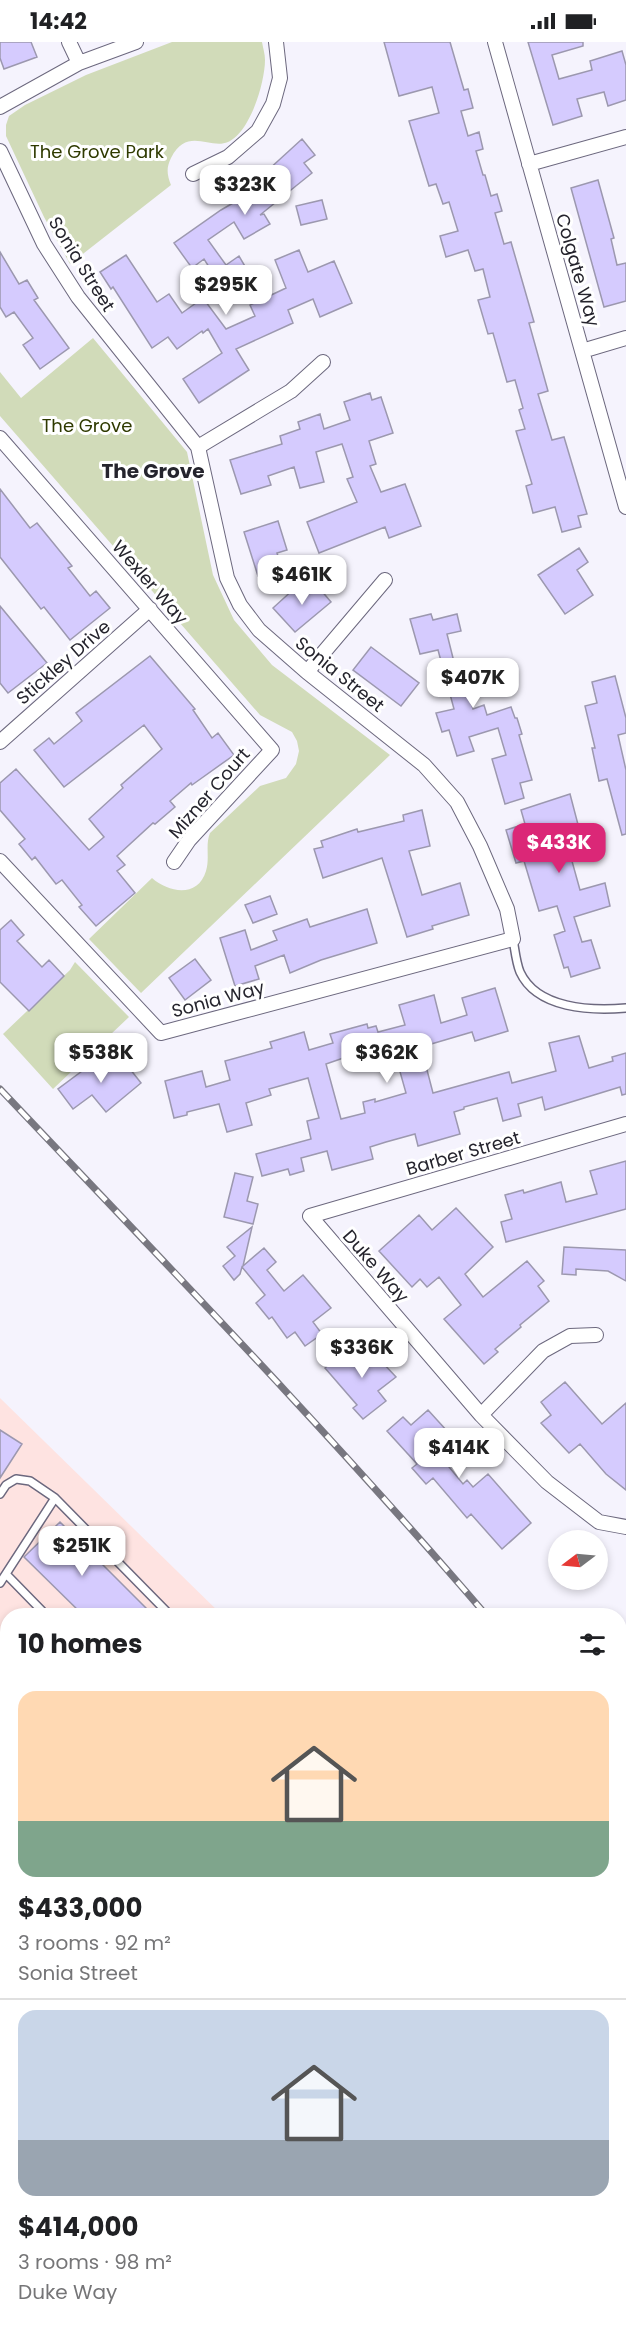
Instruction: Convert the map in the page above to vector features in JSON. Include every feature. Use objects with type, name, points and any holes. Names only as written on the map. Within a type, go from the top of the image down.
[{"type":"street","points":[[69,42],[80,63]]},
{"type":"street","points":[[0,107],[80,63],[136,42]]},
{"type":"street","points":[[193,174],[228,157],[258,131],[273,104],[280,78],[276,42]]},
{"type":"street","name":"Colgate Way","points":[[495,42],[626,507]]},
{"type":"street","points":[[529,164],[626,137]]},
{"type":"street","name":"Sonia Street","points":[[0,151],[44,244],[78,297],[198,447],[227,578],[240,605],[259,630],[307,672],[424,765],[457,802],[480,846],[507,909],[513,939]]},
{"type":"street","points":[[582,351],[626,338]]},
{"type":"street","points":[[198,447],[291,391],[323,362]]},
{"type":"street","name":"Wexler Way","points":[[0,438],[272,750]]},
{"type":"street","points":[[307,672],[385,580]]},
{"type":"street","name":"Stickley Drive","points":[[3,733],[150,609]]},
{"type":"street","name":"Mizner Court","points":[[174,862],[189,840],[272,750]]},
{"type":"street","name":"Sonia Way","points":[[0,861],[161,1033],[513,939]]},
{"type":"street","name":"Barber Street","points":[[310,1216],[626,1124]]},
{"type":"street","name":"Duke Way","points":[[310,1216],[481,1415],[547,1482],[599,1522],[626,1527]]},
{"type":"street","points":[[481,1415],[543,1351],[570,1336],[596,1335]]},
{"type":"lane","points":[[513,939],[520,973],[546,999],[570,1005],[610,1010],[626,1008]]},
{"type":"lane","points":[[0,1494],[6,1485],[16,1479],[30,1481],[55,1498],[163,1608]]},
{"type":"lane","points":[[0,1582],[55,1498]]},
{"type":"lane","points":[[6,1574],[39,1608]]},
{"type":"shaded area","points":[[0,1398],[215,1608],[0,1608]]},
{"type":"green space","name":"The Grove Park","points":[[172,42],[262,42],[265,58],[264,69],[255,106],[243,128],[236,137],[228,142],[221,144],[191,141],[177,148],[168,168],[171,185],[70,264],[44,217],[6,136],[9,116],[25,105],[86,75]]},
{"type":"green space","name":"The Grove","points":[[93,338],[187,452],[213,575],[234,620],[272,665],[390,755],[141,993],[89,939],[152,878],[174,889],[190,889],[197,886],[206,871],[210,833],[260,786],[286,778],[296,764],[299,751],[292,732],[260,715],[0,416],[0,372],[21,398]]},
{"type":"green space","points":[[75,962],[129,1017],[53,1089],[3,1034],[70,970]]},
{"type":"building","points":[[0,42],[31,42],[37,57],[4,69],[0,58]]},
{"type":"building","points":[[384,42],[450,42],[464,90],[468,89],[473,108],[461,111],[468,136],[479,132],[483,149],[476,151],[491,196],[497,194],[502,211],[495,213],[504,244],[511,242],[534,322],[529,323],[548,391],[538,394],[552,440],[564,437],[587,514],[578,516],[581,527],[562,532],[555,507],[533,513],[526,486],[532,484],[516,431],[525,429],[519,410],[523,408],[515,380],[507,382],[493,333],[488,334],[478,300],[490,297],[483,269],[475,271],[468,250],[446,257],[440,236],[458,231],[449,202],[443,204],[436,184],[429,186],[409,121],[439,113],[432,87],[399,96]]},
{"type":"building","points":[[528,42],[583,42],[583,46],[552,55],[559,79],[592,70],[590,61],[622,51],[626,65],[626,100],[608,106],[604,92],[577,99],[582,116],[553,125]]},
{"type":"building","points":[[302,139],[315,155],[304,163],[312,173],[260,215],[264,214],[270,224],[244,239],[234,222],[208,240],[226,265],[239,256],[249,273],[223,289],[204,259],[192,268],[174,243],[221,210],[274,179],[267,171]]},
{"type":"building","points":[[598,180],[614,238],[611,239],[617,265],[626,263],[626,301],[604,307],[571,188]]},
{"type":"building","points":[[322,200],[327,219],[301,225],[296,206]]},
{"type":"building","points":[[299,250],[308,272],[334,261],[352,303],[320,317],[313,299],[288,310],[293,323],[236,349],[249,370],[199,403],[183,379],[222,353],[208,329],[177,349],[168,337],[152,348],[113,287],[111,289],[100,272],[126,255],[157,302],[169,294],[182,313],[203,298],[226,329],[255,316],[250,305],[286,288],[275,260]]},
{"type":"building","points":[[0,252],[19,284],[27,280],[38,298],[34,300],[69,348],[40,369],[23,345],[33,338],[14,312],[6,317],[0,307]]},
{"type":"building","points":[[370,393],[372,400],[381,397],[393,433],[369,441],[376,464],[370,466],[381,492],[405,484],[421,526],[389,538],[385,527],[319,553],[307,522],[357,502],[347,479],[353,477],[342,444],[316,452],[324,482],[300,488],[294,467],[268,476],[271,485],[241,494],[230,460],[282,444],[280,436],[300,429],[298,422],[320,414],[324,429],[350,420],[344,402]]},
{"type":"building","points":[[0,489],[30,528],[37,523],[72,566],[68,568],[90,596],[96,591],[110,608],[70,640],[44,607],[41,609],[0,557]]},
{"type":"building","points":[[278,521],[287,550],[277,553],[282,569],[258,576],[244,532]]},
{"type":"building","points":[[579,548],[588,562],[577,570],[593,595],[565,614],[538,575]]},
{"type":"building","points":[[314,582],[331,602],[295,632],[273,608],[296,587],[301,593]]},
{"type":"building","points":[[0,606],[47,663],[8,693],[0,683]]},
{"type":"building","points":[[431,614],[433,620],[457,614],[461,631],[447,634],[455,666],[468,663],[473,681],[465,684],[473,709],[484,705],[487,715],[511,707],[517,718],[522,734],[519,735],[532,780],[520,783],[524,798],[505,804],[492,759],[506,755],[498,728],[469,737],[474,751],[457,756],[449,730],[442,732],[436,713],[454,709],[438,650],[420,654],[410,619]]},
{"type":"building","points":[[371,647],[419,683],[401,706],[353,670]]},
{"type":"building","points":[[150,656],[195,709],[193,710],[212,738],[218,733],[234,755],[192,785],[191,783],[170,801],[175,807],[155,824],[153,823],[117,856],[125,865],[117,871],[135,893],[96,926],[79,907],[82,905],[62,880],[56,884],[35,857],[32,860],[19,844],[25,839],[0,810],[0,783],[16,769],[89,850],[104,837],[89,819],[123,788],[121,785],[162,749],[144,725],[64,787],[34,750],[49,738],[54,744],[82,721],[76,713]]},
{"type":"building","points":[[615,676],[626,718],[626,733],[618,735],[626,770],[626,834],[622,835],[607,779],[599,781],[592,748],[595,748],[585,706],[597,703],[592,682]]},
{"type":"building","points":[[570,794],[581,836],[593,832],[597,846],[570,854],[580,890],[605,883],[610,906],[574,917],[582,942],[591,940],[600,968],[571,977],[568,967],[564,968],[554,935],[565,931],[557,906],[539,911],[524,861],[516,863],[506,830],[525,824],[521,810]]},
{"type":"building","points":[[422,810],[430,846],[409,851],[422,895],[460,883],[469,915],[432,926],[433,929],[407,937],[382,858],[323,878],[314,849],[323,847],[321,841],[357,829],[358,832],[404,821],[403,815]]},
{"type":"building","points":[[270,896],[277,914],[253,923],[245,905]]},
{"type":"building","points":[[367,909],[377,943],[321,960],[290,973],[284,955],[255,966],[259,979],[235,986],[220,938],[245,930],[251,950],[277,940],[273,931],[307,919],[310,927]]},
{"type":"building","points":[[11,920],[24,935],[17,941],[42,967],[49,960],[64,976],[29,1011],[0,982],[0,930]]},
{"type":"building","points":[[195,959],[211,980],[185,1000],[169,978]]},
{"type":"building","points":[[495,988],[508,1031],[475,1041],[472,1032],[421,1047],[433,1093],[509,1072],[512,1083],[556,1071],[549,1043],[579,1036],[589,1068],[613,1061],[612,1057],[626,1053],[626,1094],[622,1095],[620,1087],[545,1110],[542,1097],[518,1104],[521,1116],[503,1121],[497,1098],[454,1112],[460,1134],[418,1146],[415,1134],[386,1142],[370,1147],[373,1159],[332,1170],[327,1151],[301,1158],[304,1171],[290,1175],[288,1169],[262,1176],[256,1154],[311,1139],[307,1121],[319,1118],[308,1078],[269,1089],[271,1095],[246,1103],[252,1125],[227,1132],[219,1104],[187,1112],[187,1115],[174,1118],[165,1081],[202,1071],[206,1087],[230,1080],[225,1061],[272,1048],[270,1042],[304,1032],[309,1050],[333,1043],[330,1034],[367,1024],[368,1028],[376,1026],[378,1032],[405,1025],[399,1005],[434,995],[441,1023],[467,1015],[462,998]],"holes":[[[395,1054],[406,1093],[375,1102],[375,1099],[363,1102],[365,1113],[341,1119],[326,1064],[352,1055],[355,1064]]]},
{"type":"building","points":[[119,1055],[141,1083],[106,1112],[92,1095],[73,1109],[58,1089],[82,1071],[81,1069],[95,1057],[103,1068]]},
{"type":"building","points":[[626,1161],[626,1209],[506,1242],[501,1222],[512,1219],[505,1195],[523,1190],[524,1193],[561,1182],[566,1202],[597,1194],[590,1171]]},
{"type":"building","points":[[235,1173],[253,1177],[247,1201],[258,1204],[253,1224],[224,1217]]},
{"type":"building","points":[[456,1208],[493,1247],[465,1274],[483,1297],[527,1261],[544,1281],[538,1286],[549,1301],[495,1349],[498,1352],[484,1364],[444,1319],[461,1305],[439,1277],[427,1287],[420,1279],[412,1287],[379,1251],[419,1215],[432,1230]]},
{"type":"building","points":[[252,1227],[243,1266],[264,1248],[276,1262],[267,1270],[284,1291],[303,1275],[331,1308],[313,1322],[322,1334],[305,1346],[295,1332],[287,1338],[272,1317],[269,1319],[256,1303],[265,1295],[242,1267],[240,1274],[234,1280],[223,1266],[235,1256],[227,1247]]},
{"type":"building","points":[[564,1247],[626,1250],[626,1281],[608,1271],[576,1269],[576,1275],[562,1274]]},
{"type":"building","points":[[366,1345],[396,1377],[378,1391],[386,1401],[363,1419],[353,1408],[357,1405],[325,1368],[342,1353],[349,1360]]},
{"type":"building","points":[[565,1382],[602,1424],[626,1403],[626,1490],[606,1474],[580,1444],[569,1453],[541,1423],[551,1415],[541,1402]]},
{"type":"building","points":[[428,1410],[457,1442],[440,1456],[463,1484],[467,1480],[473,1487],[488,1474],[531,1523],[502,1549],[471,1514],[467,1518],[433,1478],[426,1484],[412,1468],[417,1464],[387,1431],[403,1417],[411,1425]]},
{"type":"building","points":[[0,1430],[22,1444],[0,1478]]},
{"type":"building","points":[[60,1522],[146,1608],[76,1608],[24,1557]]},
{"type":"railway","points":[[0,1089],[308,1415],[480,1608]]},
{"type":"district","name":"The Grove","points":[[153,471]]}]
